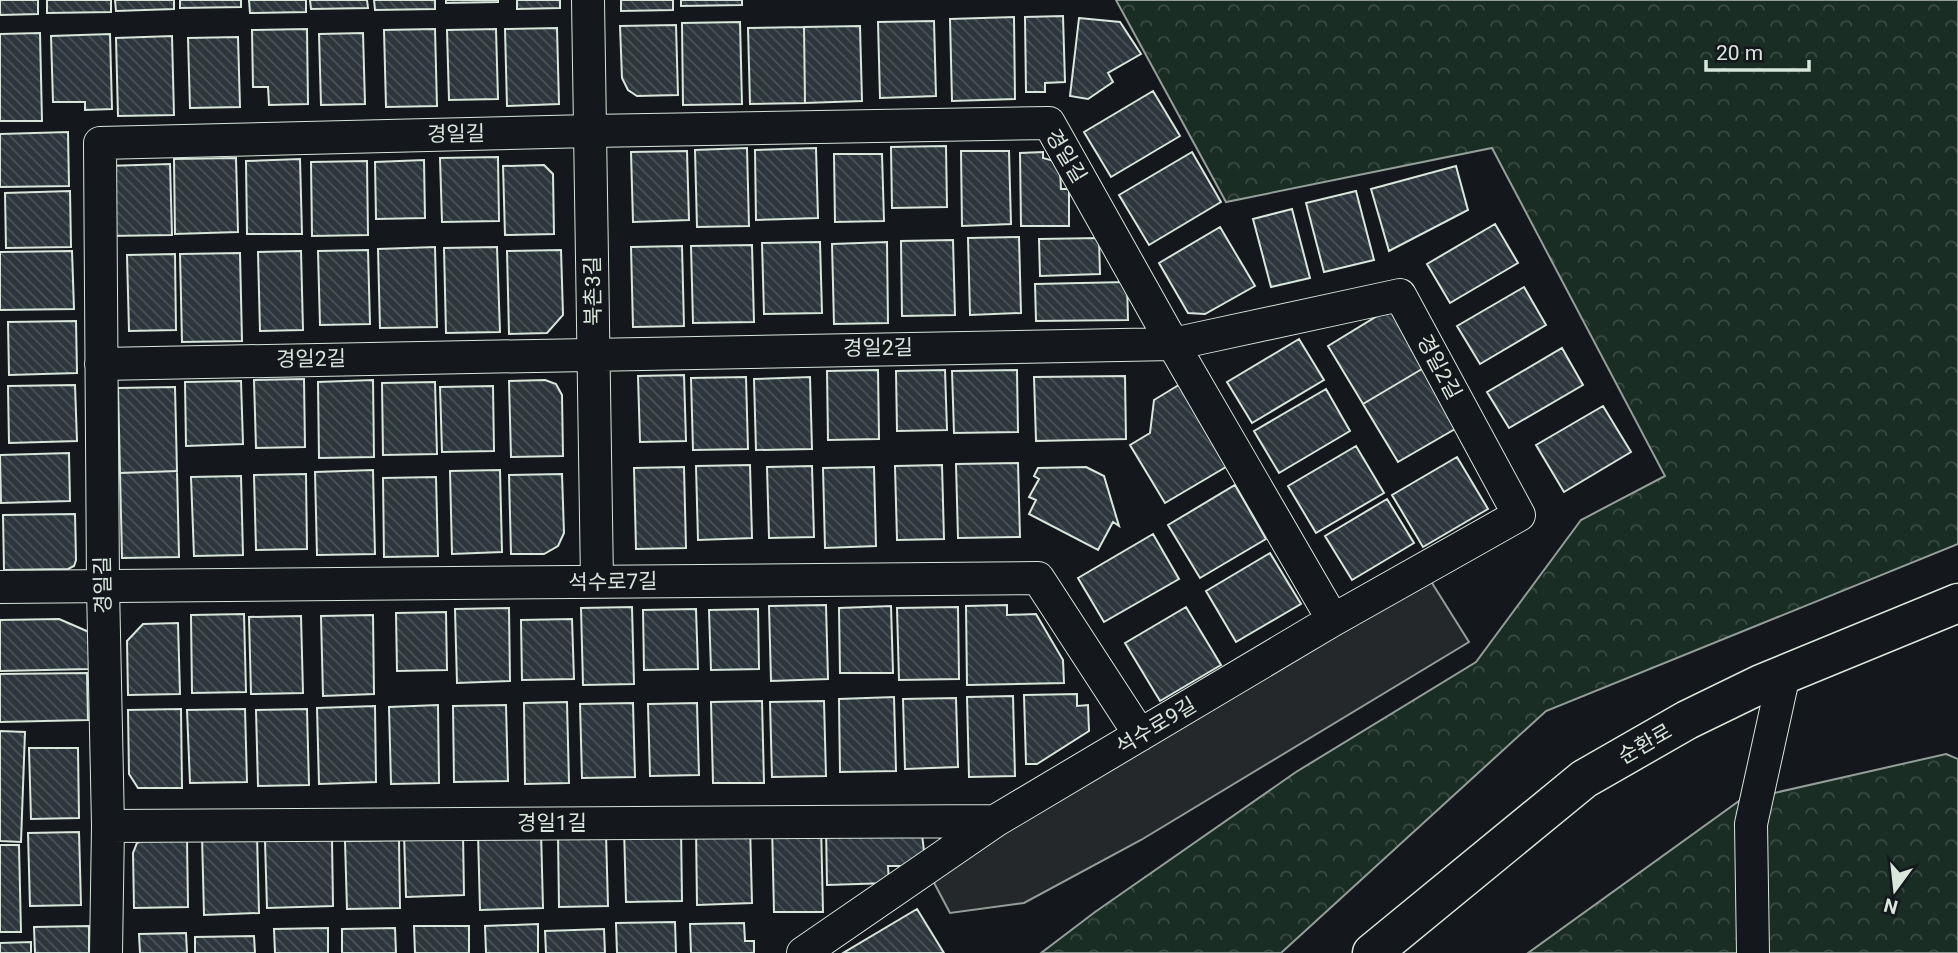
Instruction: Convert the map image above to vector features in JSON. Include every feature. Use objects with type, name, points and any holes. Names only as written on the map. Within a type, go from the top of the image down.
[{"type":"main road","name":"순환로","points":[[1372,953],[1584,779],[1687,720],[1784,674],[1958,603]]},
{"type":"street","name":"북촌3길","points":[[588,0],[597,582]]},
{"type":"street","name":"경일길","points":[[106,953],[108,826],[103,587],[100,143],[1049,123],[1333,620]]},
{"type":"street","name":"경일2길","points":[[101,364],[1173,344],[1400,295],[1519,515]]},
{"type":"street","name":"석수로9길","points":[[803,953],[995,821],[1333,620],[1519,515]]},
{"type":"street","name":"석수로7길","points":[[0,587],[1038,578],[1140,735]]},
{"type":"street","points":[[1753,953],[1751,824],[1784,674]]},
{"type":"street","name":"경일1길","points":[[108,826],[995,821]]},
{"type":"green space","points":[[1116,0],[1958,0],[1958,544],[1546,711],[1281,953],[1041,953],[1095,912],[1296,772],[1476,662],[1581,520],[1665,476],[1492,148],[1226,202]]},
{"type":"green space","points":[[1946,754],[1958,759],[1958,953],[1528,953],[1739,801]]},
{"type":"shaded area","points":[[1427,575],[1469,642],[1141,840],[1024,903],[950,913],[931,877]]},
{"type":"building","points":[[0,0],[38,0],[38,14],[0,15]]},
{"type":"building","points":[[47,0],[111,0],[111,12],[47,13]]},
{"type":"building","points":[[115,0],[174,0],[174,9],[116,11]]},
{"type":"building","points":[[180,0],[241,0],[241,7],[180,8]]},
{"type":"building","points":[[249,0],[306,0],[306,12],[250,13]]},
{"type":"building","points":[[310,0],[367,0],[368,8],[311,9]]},
{"type":"building","points":[[374,0],[435,0],[435,9],[375,10]]},
{"type":"building","points":[[446,0],[498,0],[498,2],[446,3]]},
{"type":"building","points":[[517,0],[560,0],[560,8],[517,9]]},
{"type":"building","points":[[621,0],[673,0],[673,10],[621,11]]},
{"type":"building","points":[[681,0],[742,0],[742,5],[681,6]]},
{"type":"building","points":[[1063,16],[1065,82],[1045,83],[1045,92],[1026,92],[1025,17]]},
{"type":"building","points":[[1014,17],[1015,99],[952,101],[950,19]]},
{"type":"building","points":[[1079,18],[1120,22],[1141,54],[1108,73],[1113,82],[1088,99],[1070,96]]},
{"type":"building","points":[[934,21],[936,96],[880,98],[878,22]]},
{"type":"building","points":[[740,22],[742,104],[683,105],[682,23]]},
{"type":"building","points":[[676,25],[678,95],[637,96],[628,90],[622,78],[620,26]]},
{"type":"building","points":[[860,26],[862,101],[805,103],[804,27]]},
{"type":"building","points":[[804,27],[805,103],[750,104],[748,28]]},
{"type":"building","points":[[557,28],[559,104],[507,106],[505,29]]},
{"type":"building","points":[[307,29],[308,104],[269,105],[268,87],[253,87],[252,30]]},
{"type":"building","points":[[435,29],[437,106],[386,107],[384,30]]},
{"type":"building","points":[[496,29],[498,99],[449,100],[447,30]]},
{"type":"building","points":[[40,33],[42,121],[0,121],[0,34]]},
{"type":"building","points":[[363,33],[365,104],[321,105],[319,34]]},
{"type":"building","points":[[110,34],[112,109],[85,110],[85,102],[53,102],[51,36]]},
{"type":"building","points":[[172,36],[174,115],[118,116],[116,38]]},
{"type":"building","points":[[238,37],[240,107],[190,108],[188,38]]},
{"type":"building","points":[[1153,91],[1180,136],[1111,177],[1084,132]]},
{"type":"building","points":[[68,132],[69,186],[0,187],[0,134]]},
{"type":"building","points":[[946,146],[947,207],[892,208],[891,147]]},
{"type":"building","points":[[747,148],[749,226],[697,227],[695,150]]},
{"type":"building","points":[[816,148],[818,218],[756,220],[755,150]]},
{"type":"building","points":[[687,151],[689,220],[633,222],[631,152]]},
{"type":"building","points":[[961,151],[1009,151],[1011,224],[962,226]]},
{"type":"building","points":[[1043,152],[1043,158],[1054,161],[1060,170],[1061,189],[1069,189],[1069,226],[1021,226],[1020,153]]},
{"type":"building","points":[[1192,152],[1221,202],[1149,245],[1119,195]]},
{"type":"building","points":[[834,154],[882,154],[884,221],[835,222]]},
{"type":"building","points":[[498,157],[499,221],[442,222],[440,158]]},
{"type":"building","points":[[236,158],[238,232],[175,234],[174,159]]},
{"type":"building","points":[[300,159],[302,234],[247,234],[246,161]]},
{"type":"building","points":[[424,160],[425,218],[376,219],[375,162]]},
{"type":"building","points":[[367,161],[368,235],[312,236],[311,162]]},
{"type":"building","points":[[170,164],[172,235],[107,236],[106,166]]},
{"type":"building","points":[[544,165],[553,174],[554,234],[505,235],[503,166]]},
{"type":"building","points":[[1456,166],[1468,210],[1389,251],[1371,189]]},
{"type":"building","points":[[70,191],[71,247],[6,248],[5,193]]},
{"type":"building","points":[[1356,191],[1374,260],[1324,272],[1306,203]]},
{"type":"building","points":[[1292,209],[1310,278],[1271,287],[1253,219]]},
{"type":"building","points":[[1495,224],[1518,263],[1450,303],[1427,264]]},
{"type":"building","points":[[1220,227],[1255,286],[1205,314],[1188,313],[1159,263]]},
{"type":"building","points":[[1019,237],[1021,313],[970,315],[968,238]]},
{"type":"building","points":[[1099,238],[1100,274],[1040,276],[1039,239]]},
{"type":"building","points":[[953,240],[955,315],[902,316],[901,241]]},
{"type":"building","points":[[820,242],[822,313],[764,314],[762,243]]},
{"type":"building","points":[[887,242],[888,323],[834,324],[832,244]]},
{"type":"building","points":[[752,245],[754,322],[693,323],[691,246]]},
{"type":"building","points":[[682,246],[684,326],[633,327],[631,247]]},
{"type":"building","points":[[435,247],[437,327],[380,328],[378,249]]},
{"type":"building","points":[[497,247],[500,332],[446,333],[444,248]]},
{"type":"building","points":[[368,250],[370,324],[320,325],[318,251]]},
{"type":"building","points":[[561,250],[563,315],[547,333],[509,334],[507,251]]},
{"type":"building","points":[[72,251],[74,309],[0,310],[0,252]]},
{"type":"building","points":[[301,251],[303,330],[260,331],[258,252]]},
{"type":"building","points":[[240,253],[242,341],[182,342],[180,254]]},
{"type":"building","points":[[175,254],[176,330],[129,331],[127,255]]},
{"type":"building","points":[[1127,282],[1128,320],[1036,321],[1035,284]]},
{"type":"building","points":[[1524,287],[1546,325],[1480,364],[1457,326]]},
{"type":"building","points":[[1392,307],[1427,366],[1363,404],[1328,346]]},
{"type":"building","points":[[76,321],[77,373],[9,375],[8,322]]},
{"type":"building","points":[[1299,339],[1324,380],[1252,423],[1227,382]]},
{"type":"building","points":[[1562,348],[1583,385],[1509,428],[1487,392]]},
{"type":"building","points":[[1427,366],[1462,425],[1398,462],[1363,404]]},
{"type":"building","points":[[878,370],[879,439],[828,440],[827,371]]},
{"type":"building","points":[[945,370],[947,430],[897,431],[896,371]]},
{"type":"building","points":[[1017,370],[1018,432],[954,433],[952,371]]},
{"type":"building","points":[[684,375],[686,441],[640,442],[638,376]]},
{"type":"building","points":[[1125,376],[1126,439],[1036,441],[1034,377]]},
{"type":"building","points":[[746,377],[748,449],[693,450],[691,378]]},
{"type":"building","points":[[810,377],[812,449],[756,450],[754,379]]},
{"type":"building","points":[[304,379],[305,447],[256,448],[254,380]]},
{"type":"building","points":[[373,380],[374,457],[319,458],[318,382]]},
{"type":"building","points":[[545,380],[556,384],[562,395],[563,456],[511,457],[509,381]]},
{"type":"building","points":[[241,381],[243,444],[186,446],[185,382]]},
{"type":"building","points":[[435,382],[437,454],[383,455],[382,383]]},
{"type":"building","points":[[1182,383],[1231,464],[1165,503],[1130,445],[1150,433],[1154,400]]},
{"type":"building","points":[[75,385],[77,441],[9,443],[8,386]]},
{"type":"building","points":[[493,386],[494,451],[442,452],[440,387]]},
{"type":"building","points":[[175,387],[177,471],[120,473],[118,388]]},
{"type":"building","points":[[1326,389],[1350,431],[1279,473],[1254,431]]},
{"type":"building","points":[[1603,406],[1631,452],[1564,492],[1536,445]]},
{"type":"building","points":[[1356,446],[1384,493],[1316,533],[1288,486]]},
{"type":"building","points":[[69,453],[70,501],[1,503],[0,455]]},
{"type":"building","points":[[1457,457],[1488,509],[1423,547],[1392,495]]},
{"type":"building","points":[[1018,463],[1020,537],[958,538],[956,464]]},
{"type":"building","points":[[750,465],[752,538],[698,540],[696,466]]},
{"type":"building","points":[[942,465],[944,539],[897,540],[895,466]]},
{"type":"building","points":[[812,466],[814,537],[769,538],[767,467]]},
{"type":"building","points":[[684,467],[686,548],[636,549],[634,468]]},
{"type":"building","points":[[874,467],[876,546],[825,548],[823,468]]},
{"type":"building","points":[[1086,467],[1104,476],[1119,526],[1113,522],[1098,550],[1029,514],[1036,500],[1029,497],[1039,479],[1034,476],[1038,468]]},
{"type":"building","points":[[373,470],[375,554],[317,555],[315,472]]},
{"type":"building","points":[[500,470],[502,552],[452,554],[450,471]]},
{"type":"building","points":[[177,471],[179,557],[122,558],[120,473]]},
{"type":"building","points":[[306,474],[307,549],[256,550],[254,475]]},
{"type":"building","points":[[562,474],[564,533],[558,546],[544,554],[511,554],[509,475]]},
{"type":"building","points":[[241,476],[243,555],[194,556],[191,477]]},
{"type":"building","points":[[436,477],[438,556],[384,557],[383,478]]},
{"type":"building","points":[[1235,485],[1266,539],[1200,578],[1168,525]]},
{"type":"building","points":[[1387,499],[1414,543],[1352,580],[1325,536]]},
{"type":"building","points":[[75,514],[74,566],[68,569],[4,570],[3,515]]},
{"type":"building","points":[[1153,534],[1179,579],[1104,622],[1078,578]]},
{"type":"building","points":[[1270,553],[1301,604],[1236,642],[1206,591]]},
{"type":"building","points":[[826,605],[828,679],[771,681],[769,606]]},
{"type":"building","points":[[1007,605],[1007,615],[1036,614],[1063,660],[1064,683],[967,685],[966,606]]},
{"type":"building","points":[[891,606],[893,673],[840,673],[839,608]]},
{"type":"building","points":[[632,607],[634,684],[583,685],[581,608]]},
{"type":"building","points":[[958,607],[959,679],[899,680],[897,608]]},
{"type":"building","points":[[1186,607],[1221,665],[1160,701],[1125,643]]},
{"type":"building","points":[[509,608],[510,681],[457,683],[455,609]]},
{"type":"building","points":[[696,609],[698,669],[644,670],[643,610]]},
{"type":"building","points":[[758,609],[759,669],[711,670],[709,610]]},
{"type":"building","points":[[446,612],[447,670],[397,671],[396,613]]},
{"type":"building","points":[[244,614],[246,692],[192,693],[191,615]]},
{"type":"building","points":[[373,615],[374,694],[323,696],[321,616]]},
{"type":"building","points":[[301,616],[303,693],[251,694],[249,617]]},
{"type":"building","points":[[59,619],[89,632],[89,669],[0,671],[0,620]]},
{"type":"building","points":[[572,619],[574,679],[522,680],[521,620]]},
{"type":"building","points":[[178,623],[180,694],[128,695],[127,641],[143,624]]},
{"type":"building","points":[[87,673],[88,720],[0,722],[0,674]]},
{"type":"building","points":[[1077,694],[1077,706],[1088,705],[1089,731],[1037,764],[1026,764],[1024,695]]},
{"type":"building","points":[[1013,696],[1015,776],[969,777],[967,697]]},
{"type":"building","points":[[894,697],[896,771],[840,772],[839,699]]},
{"type":"building","points":[[956,698],[958,767],[905,769],[903,699]]},
{"type":"building","points":[[762,701],[764,783],[713,783],[711,702]]},
{"type":"building","points":[[824,701],[826,776],[772,777],[770,702]]},
{"type":"building","points":[[567,702],[569,783],[525,784],[524,703]]},
{"type":"building","points":[[633,703],[635,777],[582,778],[580,704]]},
{"type":"building","points":[[697,703],[699,775],[650,776],[648,704]]},
{"type":"building","points":[[438,705],[439,783],[391,784],[389,707]]},
{"type":"building","points":[[506,705],[508,781],[454,782],[453,706]]},
{"type":"building","points":[[375,706],[376,782],[319,784],[317,708]]},
{"type":"building","points":[[181,709],[182,788],[138,788],[129,774],[128,710]]},
{"type":"building","points":[[245,709],[247,782],[190,783],[187,710]]},
{"type":"building","points":[[307,709],[309,785],[258,786],[256,710]]},
{"type":"building","points":[[0,731],[25,732],[21,842],[0,841]]},
{"type":"building","points":[[29,748],[78,748],[79,818],[31,819]]},
{"type":"building","points":[[750,825],[752,903],[697,905],[696,827]]},
{"type":"building","points":[[821,825],[823,912],[774,912],[772,826]]},
{"type":"building","points":[[826,826],[922,835],[924,851],[913,866],[888,866],[889,883],[827,885]]},
{"type":"building","points":[[681,827],[682,901],[626,902],[624,828]]},
{"type":"building","points":[[541,831],[543,908],[480,910],[478,833]]},
{"type":"building","points":[[79,832],[81,905],[30,906],[28,833]]},
{"type":"building","points":[[463,833],[464,895],[406,897],[404,834]]},
{"type":"building","points":[[606,834],[608,906],[559,907],[558,835]]},
{"type":"building","points":[[257,835],[259,913],[204,915],[202,836]]},
{"type":"building","points":[[147,838],[187,838],[188,907],[134,908],[133,853],[137,843]]},
{"type":"building","points":[[332,839],[333,906],[267,908],[265,841]]},
{"type":"building","points":[[399,840],[400,908],[347,909],[345,841]]},
{"type":"building","points":[[0,845],[19,845],[21,932],[0,932]]},
{"type":"building","points":[[917,909],[944,953],[843,953]]},
{"type":"building","points":[[675,922],[676,953],[617,953],[616,923]]},
{"type":"building","points":[[744,923],[745,941],[754,941],[754,953],[691,953],[690,924]]},
{"type":"building","points":[[538,924],[538,953],[486,953],[485,926]]},
{"type":"building","points":[[89,926],[89,953],[35,953],[34,927]]},
{"type":"building","points":[[414,926],[469,926],[469,953],[415,953]]},
{"type":"building","points":[[328,928],[328,953],[275,953],[274,929]]},
{"type":"building","points":[[395,928],[396,953],[342,953],[342,929]]},
{"type":"building","points":[[604,929],[605,953],[546,953],[545,931]]},
{"type":"building","points":[[186,933],[187,953],[140,953],[139,934]]},
{"type":"building","points":[[254,936],[255,953],[195,953],[195,937]]},
{"type":"building","points":[[31,942],[31,953],[0,953],[0,943]]}]
